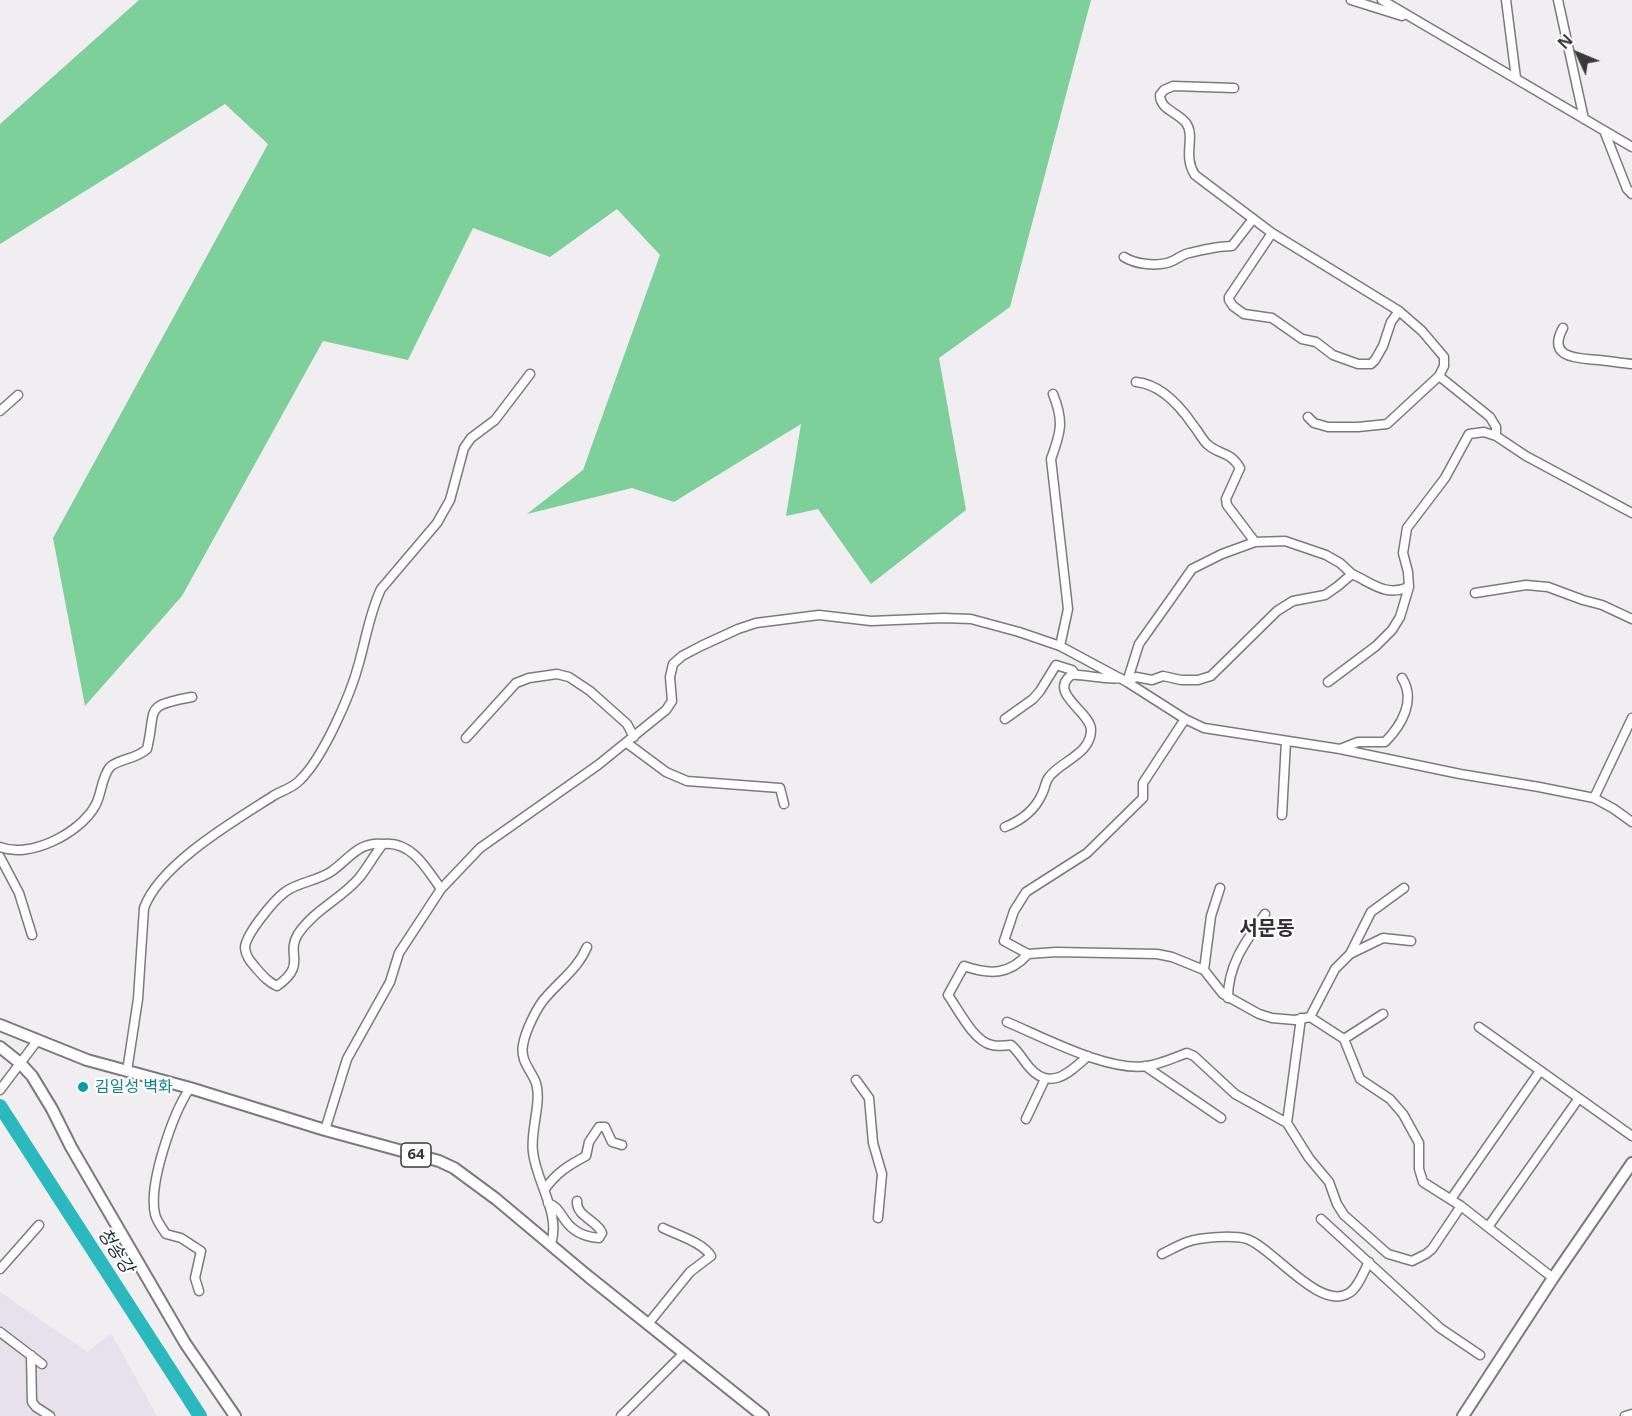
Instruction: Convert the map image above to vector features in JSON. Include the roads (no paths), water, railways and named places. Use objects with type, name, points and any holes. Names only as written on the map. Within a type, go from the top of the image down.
[{"type":"main road","name":"64","points":[[0,1025],[87,1060],[190,1088],[454,1167],[763,1416]]},
{"type":"main road","points":[[0,1047],[17,1067],[32,1076],[52,1109],[76,1157],[184,1343],[235,1416]]},
{"type":"main road","points":[[1463,1416],[1553,1278],[1632,1163]]},
{"type":"street","points":[[1351,0],[1417,20]]},
{"type":"street","points":[[1382,0],[1632,147]]},
{"type":"street","points":[[1506,0],[1516,78]]},
{"type":"street","points":[[1558,0],[1584,118]]},
{"type":"street","points":[[1234,87],[1173,86],[1164,90],[1160,95],[1160,100],[1165,106],[1186,123],[1190,137],[1188,165],[1195,175],[1272,233],[1399,311],[1422,331],[1444,357],[1444,366],[1439,376],[1387,424],[1328,427],[1314,423],[1308,417]]},
{"type":"street","points":[[1605,133],[1627,189],[1632,194]]},
{"type":"street","points":[[1124,257],[1131,261],[1144,263],[1167,263],[1189,253],[1232,246],[1253,219]]},
{"type":"street","points":[[1272,233],[1230,297],[1229,300],[1238,310],[1251,316],[1272,318],[1302,339],[1316,342],[1333,355],[1364,364],[1371,364],[1375,360],[1383,346],[1391,322],[1399,311]]},
{"type":"street","points":[[1563,328],[1557,338],[1559,346],[1572,358],[1632,364]]},
{"type":"street","points":[[127,1071],[138,999],[144,908],[148,895],[167,874],[203,843],[275,795],[299,782],[310,768],[344,706],[381,589],[437,523],[450,500],[464,448],[471,438],[495,420],[530,374]]},
{"type":"street","points":[[1439,376],[1490,417],[1496,427],[1496,436]]},
{"type":"street","points":[[1136,382],[1146,382],[1157,389],[1181,408],[1206,444],[1235,460],[1240,468],[1226,499],[1227,505],[1255,542]]},
{"type":"street","points":[[1053,394],[1060,413],[1059,439],[1051,459],[1068,609],[1060,646]]},
{"type":"street","points":[[0,411],[18,395]]},
{"type":"street","points":[[1328,682],[1376,646],[1392,630],[1400,617],[1409,587],[1403,553],[1407,528],[1445,478],[1469,434],[1484,432],[1496,436],[1526,456],[1632,513]]},
{"type":"street","points":[[1123,680],[1139,644],[1192,569],[1222,554],[1255,542],[1285,541],[1326,555],[1340,563],[1352,574],[1385,590],[1397,592],[1409,587]]},
{"type":"street","points":[[1005,719],[1033,699],[1056,665],[1072,670],[1075,674],[1105,680],[1123,680],[1136,676],[1152,680],[1163,676],[1181,680],[1198,680],[1210,676],[1277,611],[1293,601],[1325,595],[1352,574]]},
{"type":"street","points":[[1475,593],[1526,585],[1548,587],[1602,605],[1632,619]]},
{"type":"street","points":[[325,1130],[351,1051],[390,982],[399,954],[441,889],[480,848],[630,740],[666,710],[672,701],[670,677],[673,664],[682,656],[738,628],[756,623],[819,615],[871,621],[970,619],[1060,646],[1204,728],[1218,732],[1340,749],[1460,774],[1594,798],[1632,822]]},
{"type":"street","points":[[466,738],[516,683],[529,678],[557,674],[569,677],[609,707],[627,724],[630,740],[666,772],[687,781],[780,788],[784,804]]},
{"type":"street","points":[[1005,827],[1027,814],[1041,798],[1049,777],[1079,753],[1090,738],[1090,726],[1085,716],[1065,693],[1064,686],[1069,677],[1075,674]]},
{"type":"street","points":[[1340,749],[1358,742],[1385,742],[1399,725],[1407,705],[1409,692],[1402,678]]},
{"type":"street","points":[[0,847],[30,850],[74,831],[96,805],[107,772],[112,765],[139,756],[147,749],[152,714],[158,707],[168,702],[192,697]]},
{"type":"street","points":[[1594,798],[1632,718]]},
{"type":"street","points":[[1185,719],[1143,783],[1143,798],[1087,853],[1026,892],[1014,911],[1005,941],[1028,954],[1056,952],[1157,954],[1172,957],[1204,970],[1228,998],[1244,1007],[1272,1018],[1295,1020],[1306,1018],[1344,1039],[1360,1079],[1390,1098],[1403,1114],[1419,1143],[1419,1169],[1423,1182],[1461,1206],[1553,1278]]},
{"type":"street","points":[[1282,815],[1286,741]]},
{"type":"street","points":[[383,844],[359,878],[322,908],[297,936],[296,963],[291,975],[277,986],[269,983],[248,957],[245,949],[246,941],[274,901],[287,891],[331,872],[353,852],[375,843],[392,843],[411,851],[441,889]]},
{"type":"street","points":[[0,857],[18,893],[32,935]]},
{"type":"street","points":[[1204,970],[1211,916],[1220,888]]},
{"type":"street","points":[[1287,1123],[1306,1018],[1335,969],[1350,954],[1371,912],[1404,888]]},
{"type":"street","points":[[1228,998],[1233,963],[1264,914]]},
{"type":"street","points":[[1350,954],[1383,938],[1411,941]]},
{"type":"street","points":[[551,1244],[554,1227],[545,1189],[536,1169],[532,1151],[536,1084],[527,1069],[522,1046],[538,1008],[547,995],[571,973],[587,947]]},
{"type":"street","points":[[1028,954],[1018,965],[1007,971],[979,971],[964,966],[948,995],[983,1042],[994,1046],[1011,1046],[1036,1075],[1045,1079],[1058,1078],[1070,1072],[1088,1056]]},
{"type":"street","points":[[1344,1039],[1383,1014]]},
{"type":"street","points":[[1007,1022],[1105,1061],[1145,1066],[1170,1060],[1186,1053],[1194,1056],[1235,1094],[1287,1123],[1309,1158],[1329,1182],[1336,1204],[1344,1215],[1388,1254],[1412,1261],[1426,1254],[1432,1249],[1461,1206]]},
{"type":"street","points":[[1479,1027],[1632,1136]]},
{"type":"street","points":[[0,1090],[37,1041]]},
{"type":"street","points":[[1145,1066],[1221,1118]]},
{"type":"street","points":[[1451,1199],[1540,1071]]},
{"type":"street","points":[[1026,1119],[1045,1079]]},
{"type":"street","points":[[856,1080],[869,1098],[873,1143],[882,1173],[878,1218]]},
{"type":"street","points":[[190,1088],[181,1102],[163,1150],[154,1201],[154,1215],[166,1234],[181,1238],[201,1251],[195,1278],[199,1291]]},
{"type":"street","points":[[1488,1227],[1579,1098]]},
{"type":"street","points":[[545,1189],[554,1177],[570,1164],[586,1156],[589,1142],[599,1127],[605,1127],[612,1142],[622,1145]]},
{"type":"street","points":[[548,1203],[556,1206],[572,1228],[583,1235],[599,1238],[602,1233],[599,1225],[580,1211],[577,1201]]},
{"type":"street","points":[[1321,1219],[1440,1328],[1480,1355]]},
{"type":"street","points":[[0,1269],[39,1225]]},
{"type":"street","points":[[648,1324],[690,1272],[711,1256],[709,1252],[695,1243],[663,1228]]},
{"type":"street","points":[[1162,1254],[1188,1242],[1220,1238],[1247,1239],[1292,1274],[1325,1293],[1338,1297],[1350,1293],[1369,1262]]},
{"type":"street","points":[[0,1332],[42,1364]]},
{"type":"street","points":[[621,1416],[684,1353]]},
{"type":"street","points":[[31,1355],[32,1402],[50,1416]]},
{"type":"waterway","name":"청송강","points":[[0,1106],[200,1416]]},
{"type":"place","name":"김일성 벽화","points":[[83,1087]]},
{"type":"district","name":"서문동","points":[[1267,929]]}]
